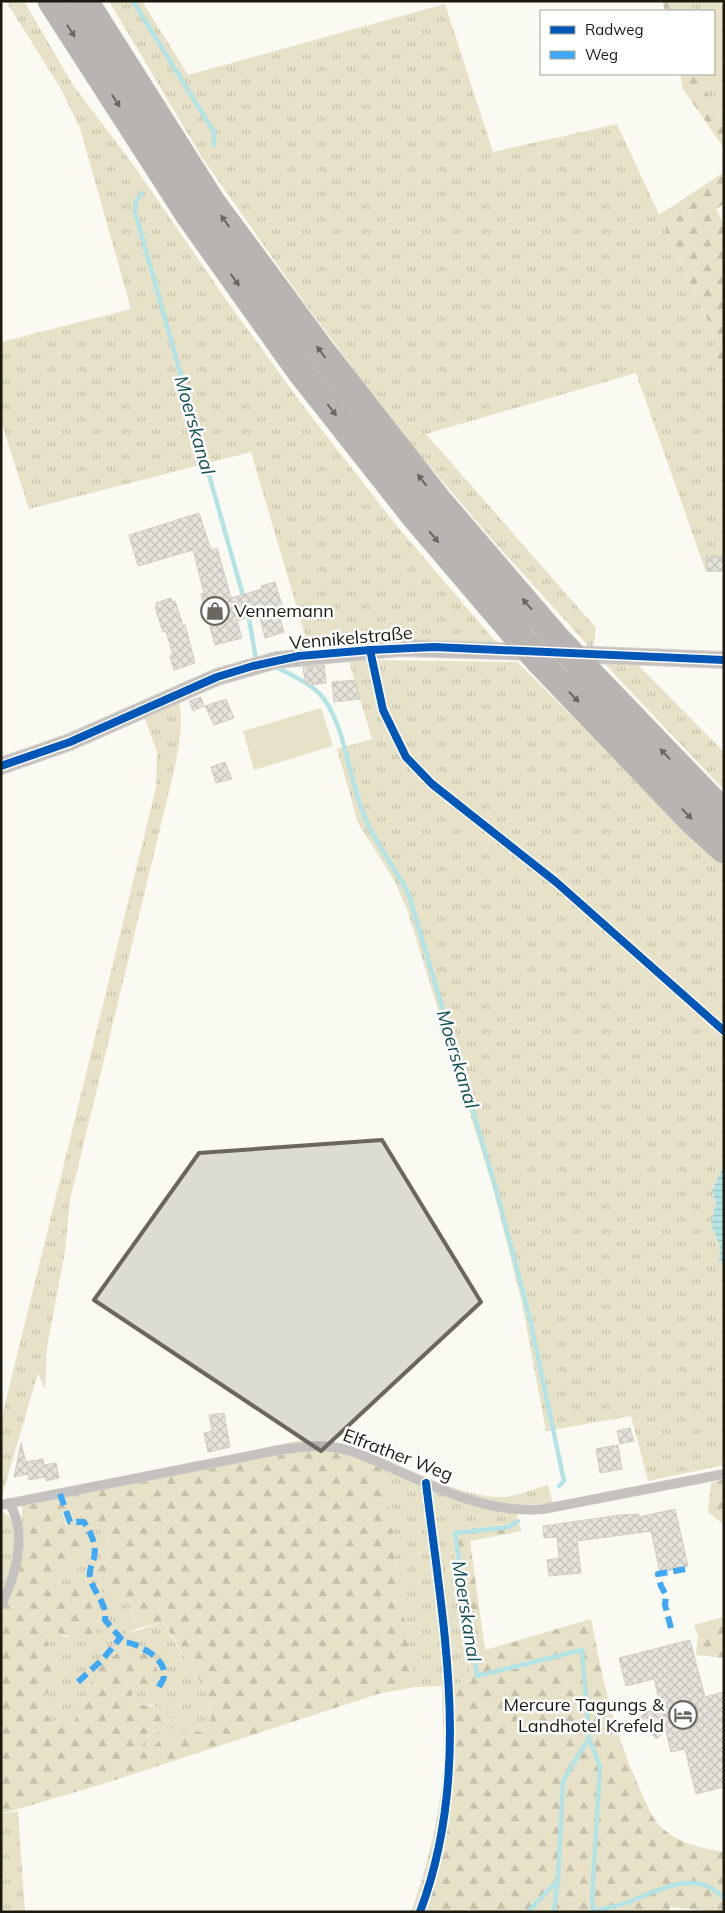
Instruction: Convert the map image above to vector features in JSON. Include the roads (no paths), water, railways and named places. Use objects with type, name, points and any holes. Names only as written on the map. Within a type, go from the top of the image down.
[{"type":"highway","points":[[52,1],[188,214],[300,370],[416,517],[541,662],[693,820],[724,849]]},
{"type":"highway","points":[[84,1],[211,202],[321,352],[438,501],[558,641],[724,814]]},
{"type":"street","name":"Vennikelstraße","points":[[1,766],[70,742],[217,677],[253,666],[299,656],[434,647],[724,660]]},
{"type":"lane","name":"Elfrather Weg","points":[[5,1504],[279,1450],[315,1446],[350,1451],[445,1491],[491,1506],[520,1510],[544,1509],[724,1474]]},
{"type":"lane","points":[[1,1605],[19,1548],[18,1522],[5,1504]]},
{"type":"water","points":[[724,1164],[724,1267],[719,1259],[720,1246],[711,1224],[716,1203],[712,1191]]},
{"type":"waterway","name":"Moerskanal","points":[[133,1],[214,132],[214,145]]},
{"type":"waterway","name":"Moerskanal","points":[[142,193],[136,201],[135,212],[244,599]]},
{"type":"waterway","name":"Moerskanal","points":[[248,613],[256,659]]},
{"type":"waterway","name":"Moerskanal","points":[[276,667],[315,689],[324,699],[337,723],[364,816],[409,895],[496,1189],[530,1319],[564,1481],[559,1486]]},
{"type":"waterway","name":"Moerskanal","points":[[518,1521],[509,1527],[455,1533],[477,1676],[582,1650],[589,1738],[563,1781],[558,1880],[554,1912]]},
{"type":"waterway","points":[[589,1738],[600,1767],[592,1900],[594,1912]]},
{"type":"waterway","points":[[528,1912],[558,1880]]},
{"type":"waterway","points":[[595,1912],[629,1902],[677,1884],[702,1884],[714,1889],[724,1899]]},
{"type":"place","name":"Vennemann","points":[[215,611]]},
{"type":"place","name":"Mercure Tagungs & Landhotel Krefeld","points":[[683,1715]]}]
